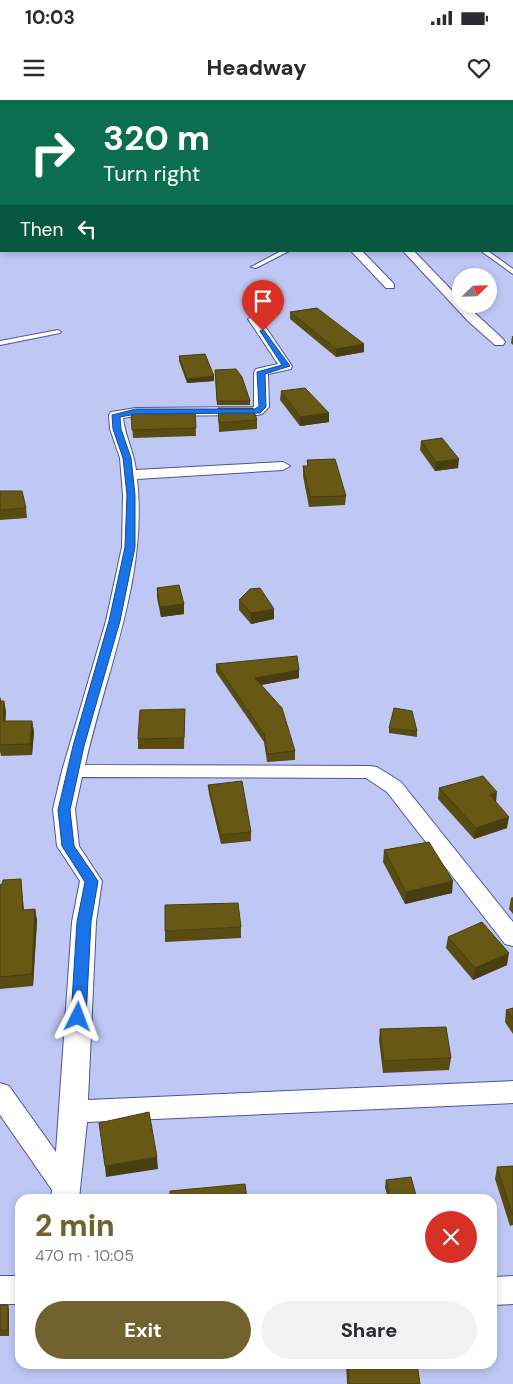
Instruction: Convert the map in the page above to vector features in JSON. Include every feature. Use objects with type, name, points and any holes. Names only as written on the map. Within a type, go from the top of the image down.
[{"type":"street","points":[[357,252],[390,286]]},
{"type":"street","points":[[409,252],[472,318],[499,342]]},
{"type":"street","points":[[66,1194],[73,1112],[84,922],[91,881],[68,846],[64,810],[72,771],[114,621],[130,547],[131,495],[129,475],[127,458],[117,429],[116,415],[136,412],[257,411],[262,407],[261,372],[286,366],[254,319]]},
{"type":"street","points":[[129,475],[283,466]]},
{"type":"street","points":[[72,771],[370,772],[394,787],[513,938]]},
{"type":"street","points":[[73,1112],[513,1092]]},
{"type":"street","points":[[0,1094],[66,1194]]},
{"type":"street","points":[[0,1290],[15,1290]]},
{"type":"street","points":[[497,1291],[513,1290]]},
{"type":"lane","points":[[254,267],[284,252]]},
{"type":"lane","points":[[485,252],[513,272]]},
{"type":"lane","points":[[0,343],[58,332]]},
{"type":"building","points":[[317,308],[364,344],[336,349],[290,312]]},
{"type":"building","points":[[205,354],[214,376],[187,379],[179,356]]},
{"type":"building","points":[[236,369],[242,377],[250,401],[217,401],[215,370]]},
{"type":"building","points":[[305,388],[329,413],[300,417],[281,391]]},
{"type":"building","points":[[218,408],[253,408],[257,420],[219,423]]},
{"type":"building","points":[[195,410],[196,428],[132,430],[131,412]]},
{"type":"building","points":[[442,438],[459,459],[436,462],[421,441]]},
{"type":"building","points":[[335,459],[346,496],[310,497],[303,466],[308,466],[307,460]]},
{"type":"building","points":[[0,491],[22,491],[26,508],[0,510]]},
{"type":"building","points":[[179,585],[184,604],[160,607],[157,588]]},
{"type":"building","points":[[260,588],[274,609],[251,613],[239,600],[250,589]]},
{"type":"building","points":[[297,656],[299,670],[255,678],[282,708],[295,751],[267,754],[264,734],[216,664]]},
{"type":"building","points":[[0,701],[4,701],[3,721],[32,721],[30,744],[0,745]]},
{"type":"building","points":[[394,708],[412,711],[417,731],[389,728]]},
{"type":"building","points":[[185,709],[184,738],[138,739],[140,710]]},
{"type":"building","points":[[483,776],[497,792],[490,795],[509,817],[476,828],[439,788]]},
{"type":"building","points":[[242,781],[251,832],[221,835],[208,785]]},
{"type":"building","points":[[429,842],[453,881],[406,892],[384,850]]},
{"type":"building","points":[[21,879],[23,910],[35,909],[32,974],[0,977],[0,885],[3,880]]},
{"type":"building","points":[[238,903],[241,927],[165,931],[165,905]]},
{"type":"building","points":[[482,922],[509,953],[475,968],[448,937]]},
{"type":"building","points":[[513,1008],[513,1019],[506,1010]]},
{"type":"building","points":[[446,1027],[451,1058],[384,1061],[380,1029]]},
{"type":"building","points":[[149,1112],[157,1157],[105,1166],[99,1123]]},
{"type":"building","points":[[513,1166],[513,1214],[512,1214],[497,1167]]},
{"type":"building","points":[[411,1177],[416,1194],[389,1194],[386,1180]]},
{"type":"building","points":[[245,1184],[246,1194],[170,1194],[170,1191]]},
{"type":"building","points":[[0,1305],[8,1305],[8,1330],[0,1330]]},
{"type":"building","points":[[348,1369],[418,1369],[420,1384],[349,1384]]},
{"type":"route","points":[[78,1017],[84,922],[91,881],[68,846],[64,810],[78,746],[114,621],[130,547],[131,495],[127,458],[117,429],[116,415],[136,412],[257,411],[262,407],[261,372],[286,366],[286,363],[263,331]]}]
